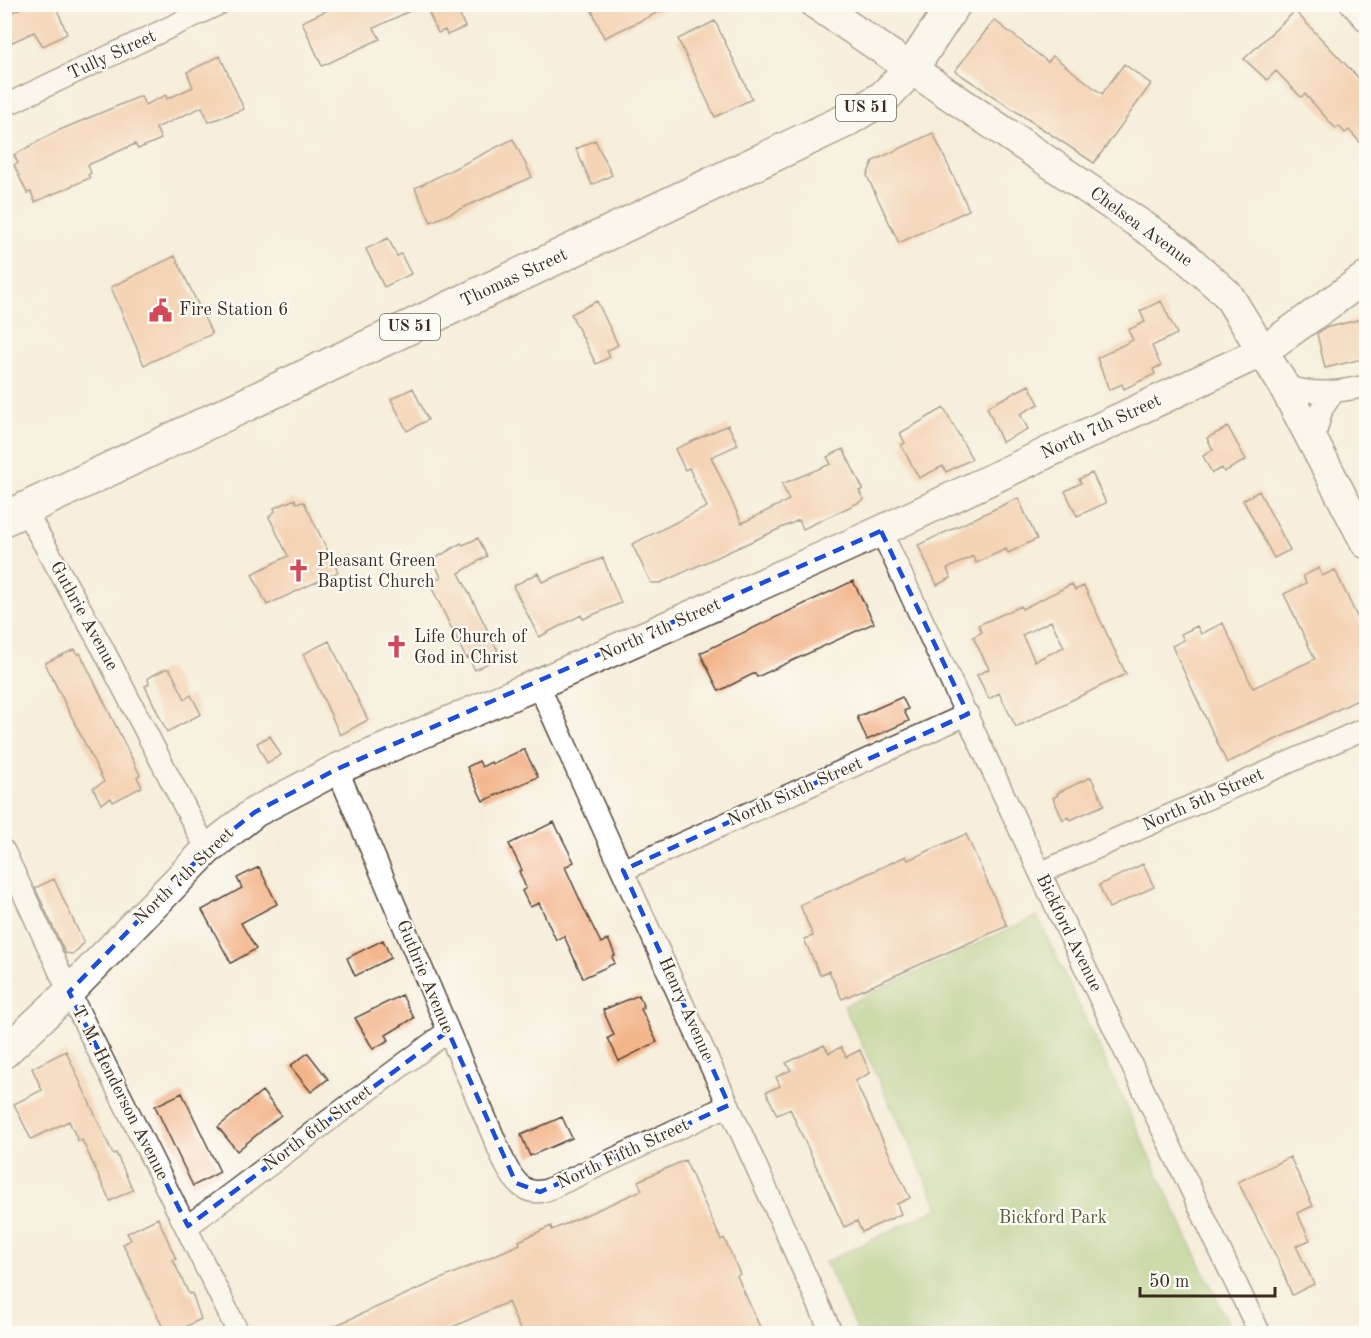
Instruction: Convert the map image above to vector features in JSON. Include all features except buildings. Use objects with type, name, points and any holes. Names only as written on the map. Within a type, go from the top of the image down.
[{"type":"main road","name":"Thomas Street","points":[[15,515],[815,137],[884,97],[911,69],[954,4]]},
{"type":"street","name":"Tully Street","points":[[4,106],[219,4]]},
{"type":"street","name":"Chelsea Avenue","points":[[816,4],[1178,250],[1228,295],[1284,386],[1366,543]]},
{"type":"street","points":[[1351,4],[1366,21]]},
{"type":"street","name":"North 7th Street","points":[[4,1053],[69,992],[207,850],[255,812],[337,769],[538,684],[881,531],[1263,351],[1366,277]]},
{"type":"street","points":[[1284,386],[1314,393],[1333,393],[1366,386]]},
{"type":"street","points":[[1313,442],[1322,409],[1333,393]]},
{"type":"street","name":"Guthrie Avenue","points":[[15,515],[102,647],[207,850]]},
{"type":"street","name":"Bickford Avenue","points":[[881,531],[1040,873],[1260,1334]]},
{"type":"street","name":"Henry Avenue","points":[[538,684],[832,1334]]},
{"type":"street","name":"North Sixth Street","points":[[623,870],[968,714]]},
{"type":"street","name":"North 5th Street","points":[[1040,873],[1366,728]]},
{"type":"street","name":"Guthrie Avenue","points":[[337,769],[505,1164],[516,1183]]},
{"type":"street","name":"T. M. Henderson Avenue","points":[[4,850],[69,992],[188,1226],[239,1334]]},
{"type":"street","name":"North 6th Street","points":[[188,1226],[448,1031]]},
{"type":"street","name":"North Fifth Street","points":[[516,1183],[531,1192],[547,1190],[729,1105]]},
{"type":"highlighted area","points":[[881,531],[968,714],[623,870],[729,1105],[540,1192],[516,1183],[448,1031],[188,1226],[69,992],[207,850],[255,812],[337,769]]},
{"type":"green space","name":"Bickford Park","points":[[1037,916],[1228,1323],[1206,1334],[858,1333],[825,1262],[939,1208],[844,1006]]},
{"type":"place","name":"Fire Station 6","points":[[161,310]]},
{"type":"place","name":"Pleasant Green Baptist Church","points":[[299,571]]},
{"type":"place","name":"Life Church of God in Christ","points":[[396,647]]}]
